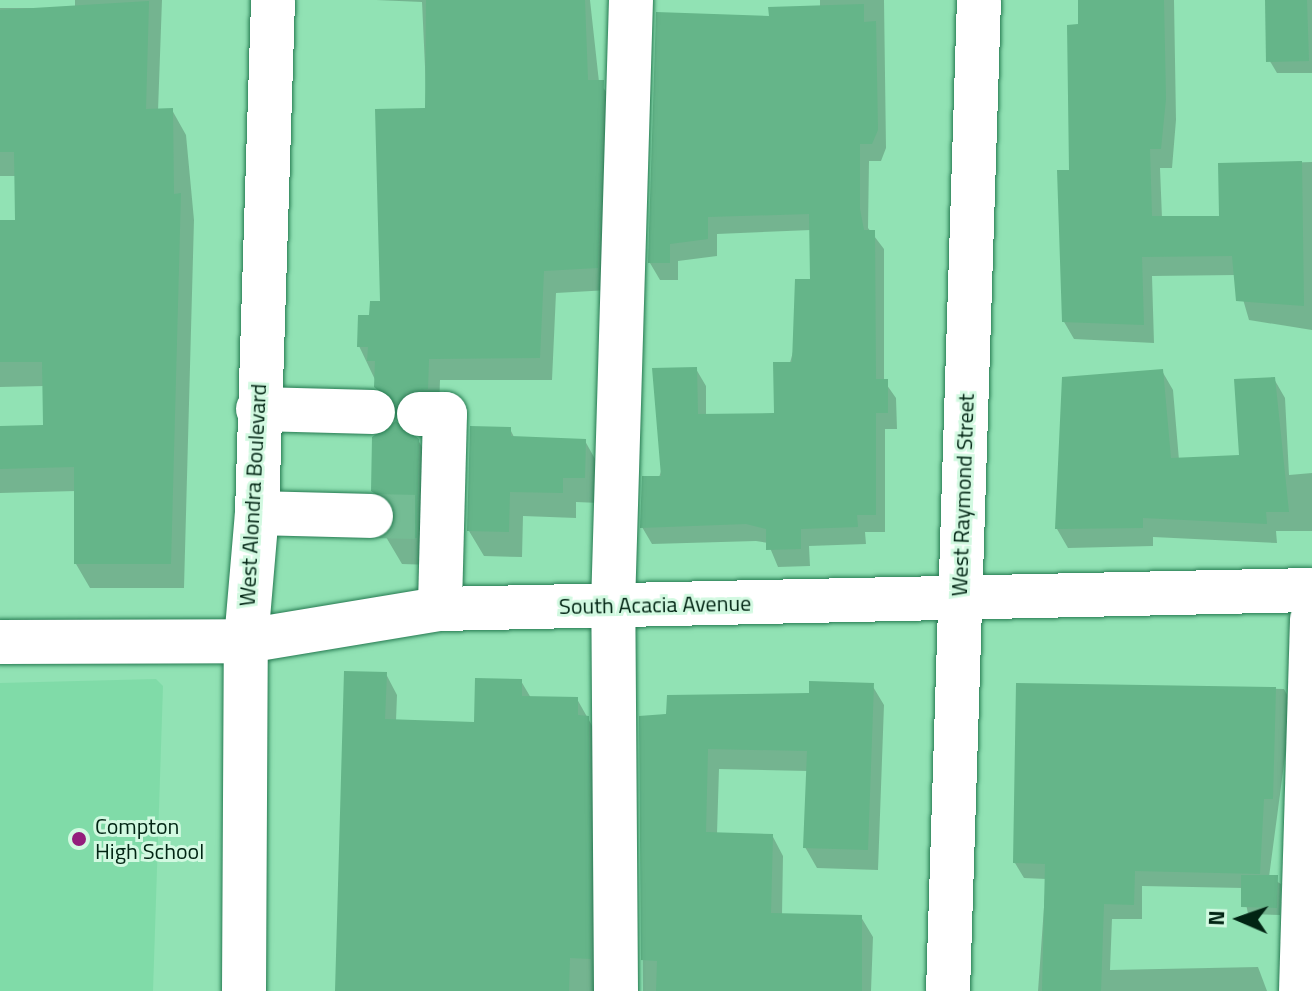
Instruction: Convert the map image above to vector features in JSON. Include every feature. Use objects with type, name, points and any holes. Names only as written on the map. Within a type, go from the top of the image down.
[{"type":"street","name":"West Alondra Boulevard","points":[[244,991],[246,641],[257,513],[273,0]]},
{"type":"street","points":[[616,991],[613,606],[631,0]]},
{"type":"street","name":"West Raymond Street","points":[[948,991],[979,0]]},
{"type":"street","points":[[258,409],[373,412]]},
{"type":"street","points":[[419,414],[445,414],[430,518],[440,609]]},
{"type":"street","points":[[257,513],[371,516]]},
{"type":"street","name":"South Acacia Avenue","points":[[0,642],[246,641],[440,609],[1312,590]]},
{"type":"street","points":[[1301,991],[1312,619]]},
{"type":"shaded area","name":"Compton High School","points":[[156,679],[163,686],[153,991],[0,991],[0,683]]},
{"type":"building","points":[[426,0],[585,0],[588,80],[604,80],[598,268],[544,271],[540,358],[429,359],[428,389],[407,392],[396,405],[374,387],[375,361],[367,361],[368,347],[357,347],[358,315],[369,315],[370,301],[380,301],[375,109],[425,108]]},
{"type":"building","points":[[1078,0],[1164,0],[1166,99],[1161,149],[1150,149],[1152,216],[1219,216],[1218,163],[1302,161],[1304,306],[1236,301],[1232,256],[1142,257],[1144,325],[1062,322],[1057,170],[1069,170],[1067,25],[1078,24]]},
{"type":"building","points":[[1265,0],[1307,0],[1309,61],[1266,62]]},
{"type":"building","points":[[149,1],[146,109],[173,108],[174,194],[181,193],[171,564],[74,564],[74,467],[0,469],[0,426],[43,425],[42,362],[0,362],[0,220],[15,220],[14,152],[0,152],[0,10]]},
{"type":"building","points":[[864,4],[864,22],[876,21],[878,130],[872,144],[860,144],[860,209],[864,230],[875,230],[876,379],[888,379],[888,413],[876,413],[876,515],[857,515],[858,527],[801,529],[801,549],[766,550],[766,529],[746,524],[640,528],[642,476],[661,476],[652,368],[697,367],[698,414],[774,413],[773,362],[792,362],[795,279],[810,279],[809,214],[708,217],[708,239],[670,244],[670,263],[648,263],[656,12],[769,16],[768,7]]},
{"type":"building","points":[[1163,369],[1171,458],[1239,455],[1234,379],[1275,377],[1289,512],[1266,512],[1267,524],[1143,518],[1143,528],[1055,529],[1062,377]]},
{"type":"building","points":[[396,421],[419,439],[417,538],[384,537],[396,517],[393,505],[371,491],[372,437]]},
{"type":"building","points":[[470,426],[511,427],[511,436],[586,439],[585,478],[563,478],[563,493],[510,492],[509,532],[467,531]]},
{"type":"building","points":[[344,671],[387,672],[385,719],[474,722],[475,678],[522,679],[522,696],[578,697],[578,715],[589,716],[591,959],[570,958],[569,991],[335,991]]},
{"type":"building","points":[[809,681],[874,683],[868,850],[803,848],[807,751],[708,749],[706,832],[773,834],[771,913],[862,915],[862,991],[656,991],[657,961],[641,960],[639,716],[666,714],[667,695],[809,693]]},
{"type":"building","points":[[1016,683],[1276,687],[1273,799],[1264,799],[1260,874],[1135,871],[1134,905],[1104,904],[1101,991],[1042,991],[1045,864],[1013,863]]},
{"type":"building","points":[[1241,875],[1278,875],[1277,908],[1241,907]]},
{"type":"tunnel","points":[[371,516],[418,517]]},
{"type":"place","name":"Compton High School","points":[[79,839]]}]
